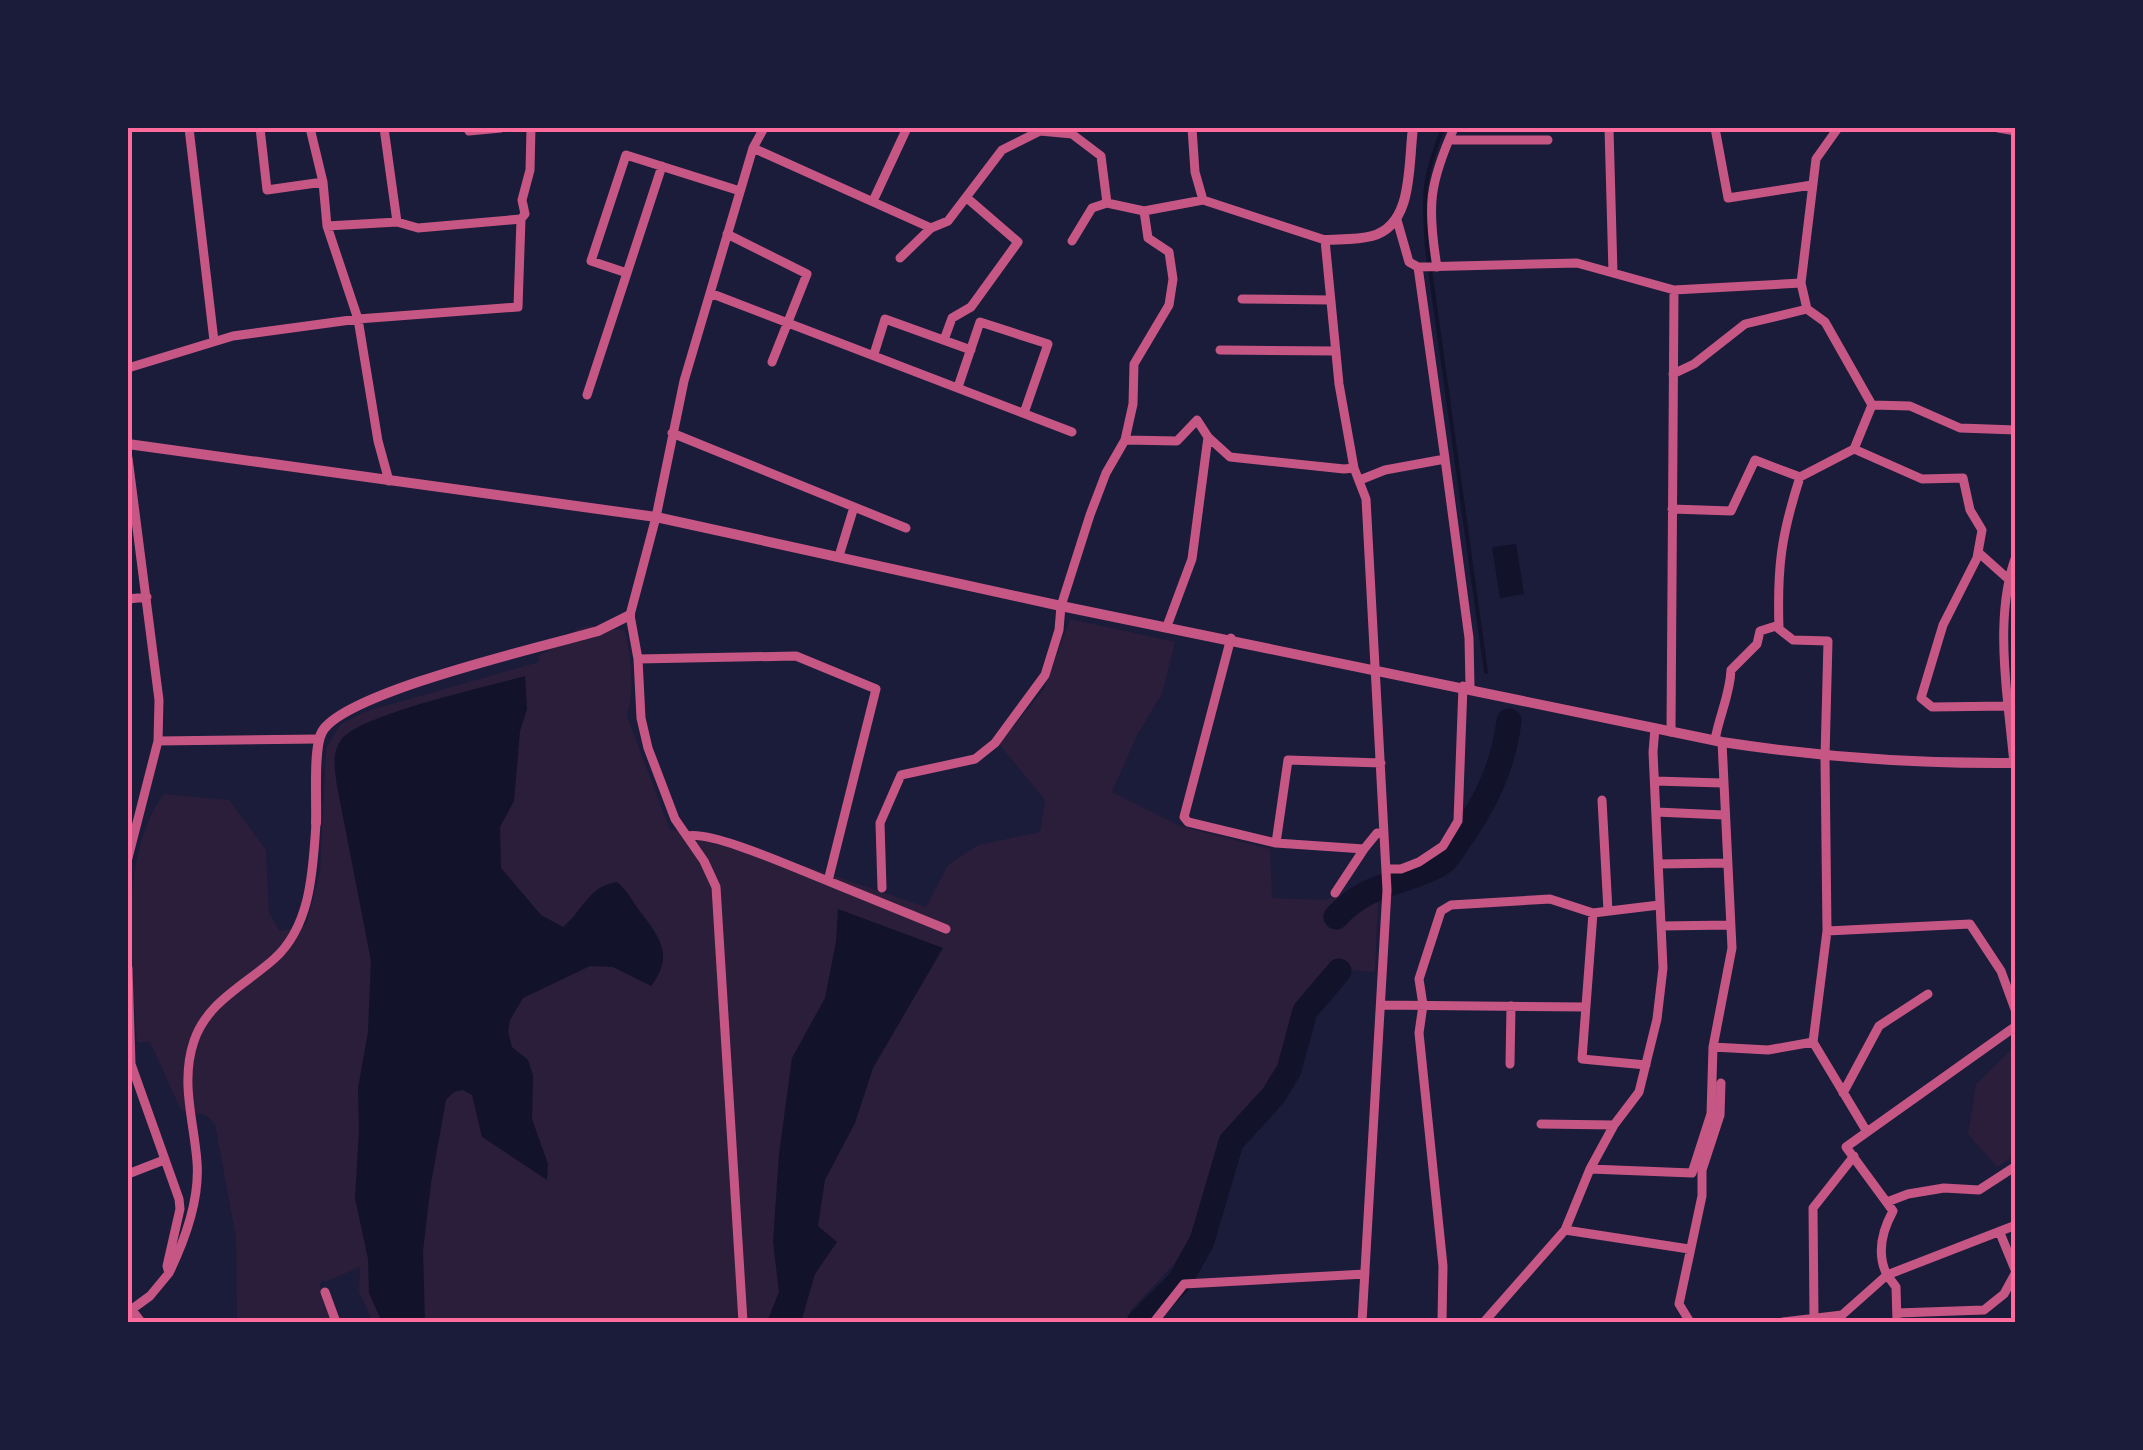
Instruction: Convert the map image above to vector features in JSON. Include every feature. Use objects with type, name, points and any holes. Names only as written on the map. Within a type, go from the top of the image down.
[{"type":"street","points":[[189,128],[214,342]]},
{"type":"street","points":[[260,128],[267,190],[323,182]]},
{"type":"street","points":[[310,128],[323,182],[327,226],[358,319],[378,441],[389,481]]},
{"type":"street","points":[[384,128],[397,222]]},
{"type":"street","points":[[468,128],[469,132],[501,128]]},
{"type":"street","points":[[128,368],[233,336],[358,319],[518,306],[521,219],[525,214],[522,200],[530,170],[531,128]]},
{"type":"street","points":[[743,1322],[716,887],[665,795],[648,748],[630,615],[656,517],[684,381],[740,191],[764,128]]},
{"type":"street","points":[[873,201],[907,128]]},
{"type":"street","points":[[1192,128],[1195,172],[1203,200]]},
{"type":"street","points":[[1072,241],[1092,208],[1107,203],[1144,211],[1203,200],[1324,240],[1370,237],[1391,229],[1402,213],[1413,128]]},
{"type":"street","points":[[1438,267],[1431,228],[1432,189],[1434,173],[1454,128]]},
{"type":"street","points":[[1610,128],[1614,273]]},
{"type":"street","points":[[1715,128],[1728,198],[1812,186]]},
{"type":"street","points":[[1838,128],[1816,159],[1801,282],[1807,309],[1825,322],[1872,405]]},
{"type":"street","points":[[1998,128],[2016,131]]},
{"type":"street","points":[[900,258],[931,228],[948,221],[1002,150],[1040,131],[1048,129],[1078,138],[1100,156],[1107,203]]},
{"type":"street","points":[[1448,140],[1548,140]]},
{"type":"street","points":[[754,148],[931,228]]},
{"type":"street","points":[[627,272],[592,262],[626,155],[740,191]]},
{"type":"street","points":[[587,395],[662,166]]},
{"type":"street","points":[[944,340],[952,318],[971,307],[1018,242],[967,198]]},
{"type":"street","points":[[882,888],[880,823],[901,775],[975,759],[995,743],[1045,675],[1059,630],[1061,606],[1106,473],[1124,440],[1133,404],[1134,364],[1169,305],[1173,279],[1170,252],[1148,238],[1144,211]]},
{"type":"street","points":[[327,226],[397,222],[418,228],[521,219]]},
{"type":"street","points":[[1397,220],[1409,262],[1418,268],[1578,263],[1674,290],[1801,282]]},
{"type":"street","points":[[727,234],[807,274],[772,362]]},
{"type":"street","points":[[1324,240],[1354,468],[1366,498],[1387,871],[1362,1322]]},
{"type":"street","points":[[1387,871],[1419,862],[1443,846],[1458,821],[1469,638],[1418,268]]},
{"type":"street","points":[[1671,732],[1674,290]]},
{"type":"street","points":[[710,293],[1072,432]]},
{"type":"street","points":[[1242,300],[1330,300]]},
{"type":"street","points":[[1674,374],[1694,364],[1746,324],[1807,309]]},
{"type":"street","points":[[874,354],[885,320],[970,350]]},
{"type":"street","points":[[958,387],[980,322],[1048,344],[1024,413]]},
{"type":"street","points":[[1220,350],[1336,351]]},
{"type":"street","points":[[1872,405],[1910,406],[1960,428],[2016,430]]},
{"type":"street","points":[[1867,1132],[1813,1042],[1827,931],[1824,757],[1828,642],[1794,640],[1780,629],[1778,575],[1783,531],[1800,477],[1854,449],[1872,405]]},
{"type":"street","points":[[1124,440],[1177,442],[1196,420],[1230,457],[1354,468]]},
{"type":"street","points":[[672,433],[906,528]]},
{"type":"street","points":[[1167,626],[1192,559],[1208,437]]},
{"type":"street","points":[[128,444],[656,517],[1061,606],[1231,638],[1671,732],[1824,757],[1941,764],[2015,763],[2004,642],[2016,556]]},
{"type":"street","points":[[1854,449],[1922,479],[1963,478],[1970,510],[1982,530],[1978,552],[1943,626],[1921,698],[1932,707],[2008,706]]},
{"type":"street","points":[[128,458],[158,682],[158,741],[128,858]]},
{"type":"street","points":[[1360,480],[1385,470],[1445,459]]},
{"type":"street","points":[[1672,509],[1731,510],[1755,460],[1800,477]]},
{"type":"street","points":[[839,556],[854,507]]},
{"type":"street","points":[[1978,552],[2012,584]]},
{"type":"street","points":[[128,599],[148,597]]},
{"type":"street","points":[[141,1322],[130,1311],[169,1274],[181,1248],[196,1182],[187,1082],[195,1038],[224,997],[277,957],[296,930],[313,878],[318,739],[332,718],[364,700],[598,631],[630,615]]},
{"type":"street","points":[[1590,1170],[1692,1173],[1711,1114],[1713,1047],[1732,948],[1719,716],[1732,670],[1757,644],[1760,630],[1779,625]]},
{"type":"street","points":[[1231,638],[1184,818],[1276,843],[1364,849]]},
{"type":"street","points":[[638,660],[796,656],[876,689],[828,881]]},
{"type":"street","points":[[1484,1322],[1565,1230],[1614,1125],[1640,1092],[1657,1019],[1663,968],[1656,728]]},
{"type":"street","points":[[158,741],[318,739]]},
{"type":"street","points":[[1276,843],[1288,760],[1381,764]]},
{"type":"street","points":[[1655,781],[1722,783]]},
{"type":"street","points":[[1602,800],[1608,911]]},
{"type":"street","points":[[1656,812],[1724,815]]},
{"type":"street","points":[[1335,892],[1377,833],[1384,834]]},
{"type":"street","points":[[687,836],[720,840],[946,929]]},
{"type":"street","points":[[1658,864],[1727,864]]},
{"type":"street","points":[[1442,1322],[1443,1266],[1418,1032],[1423,1005],[1421,969],[1441,911],[1451,905],[1550,899],[1593,913],[1660,904]]},
{"type":"street","points":[[1593,913],[1582,1059],[1646,1065]]},
{"type":"street","points":[[1827,931],[1970,924],[2000,971],[2016,1012]]},
{"type":"street","points":[[1661,926],[1730,925]]},
{"type":"street","points":[[128,968],[130,1064],[180,1210],[167,1266],[169,1274]]},
{"type":"street","points":[[1844,1093],[1879,1026],[1928,994]]},
{"type":"street","points":[[1381,1005],[1586,1007]]},
{"type":"street","points":[[1510,1064],[1511,1006]]},
{"type":"street","points":[[2000,1233],[2016,1272],[2004,1294],[1984,1310],[1897,1318],[1896,1288],[1881,1263],[1882,1230],[1893,1210],[1846,1147],[2016,1026]]},
{"type":"street","points":[[1713,1047],[1768,1050],[1813,1042]]},
{"type":"street","points":[[1690,1322],[1679,1304],[1702,1196],[1702,1170],[1720,1115],[1721,1083]]},
{"type":"street","points":[[1541,1124],[1614,1125]]},
{"type":"street","points":[[1814,1316],[1812,1208],[1854,1156]]},
{"type":"street","points":[[128,1174],[164,1160]]},
{"type":"street","points":[[1888,1202],[1944,1188],[1979,1190],[2016,1166]]},
{"type":"street","points":[[1782,1322],[1814,1316],[1840,1319],[1887,1274],[2016,1225]]},
{"type":"street","points":[[1565,1230],[1689,1249]]},
{"type":"street","points":[[1154,1322],[1184,1284],[1365,1274]]},
{"type":"street","points":[[325,1292],[336,1322]]},
{"type":"shaded area","points":[[1516,544],[1524,594],[1500,598],[1492,547]]},
{"type":"shaded area","points":[[1070,619],[1175,642],[1162,694],[1137,735],[1112,792],[1180,826],[1270,849],[1272,898],[1325,900],[1379,880],[1375,972],[1334,969],[1302,1009],[1287,1069],[1264,1100],[1232,1127],[1203,1213],[1175,1263],[1131,1310],[1126,1322],[373,1322],[359,1292],[360,1267],[325,1282],[323,1279],[320,1285],[331,1322],[237,1322],[236,1238],[215,1124],[206,1115],[181,1110],[150,1042],[137,1042],[131,948],[133,880],[149,819],[164,794],[229,800],[266,850],[269,913],[280,931],[306,925],[320,872],[326,748],[341,724],[364,712],[539,662],[538,656],[576,630],[605,627],[625,631],[631,674],[627,716],[670,830],[707,833],[926,907],[948,865],[978,845],[1040,832],[1045,800],[999,744],[1044,689]]},
{"type":"shaded area","points":[[525,676],[527,709],[520,731],[514,801],[500,827],[501,868],[541,915],[563,927],[599,888],[617,882],[659,941],[662,966],[651,986],[613,967],[590,966],[523,998],[510,1020],[508,1032],[512,1047],[528,1060],[533,1075],[532,1119],[548,1164],[547,1180],[482,1137],[472,1095],[463,1090],[454,1092],[446,1100],[431,1183],[423,1251],[425,1322],[382,1322],[369,1293],[368,1259],[355,1198],[358,1088],[368,1032],[371,961],[337,786],[336,751],[352,730],[372,721]]},
{"type":"shaded area","points":[[838,909],[943,948],[873,1068],[855,1123],[825,1180],[818,1226],[837,1242],[815,1274],[801,1322],[767,1322],[779,1292],[773,1242],[779,1154],[792,1058],[825,998]]},
{"type":"shaded area","points":[[2015,1046],[2015,1156],[1997,1167],[1968,1134],[1976,1084]]},
{"type":"waterway","points":[[1443,128],[1426,187],[1427,248],[1486,672]]},
{"type":"waterway","points":[[1336,917],[1360,897],[1425,872],[1447,858],[1491,785],[1509,721]]},
{"type":"waterway","points":[[1139,1322],[1180,1281],[1202,1241],[1231,1142],[1273,1096],[1289,1070],[1305,1011],[1339,971]]}]
